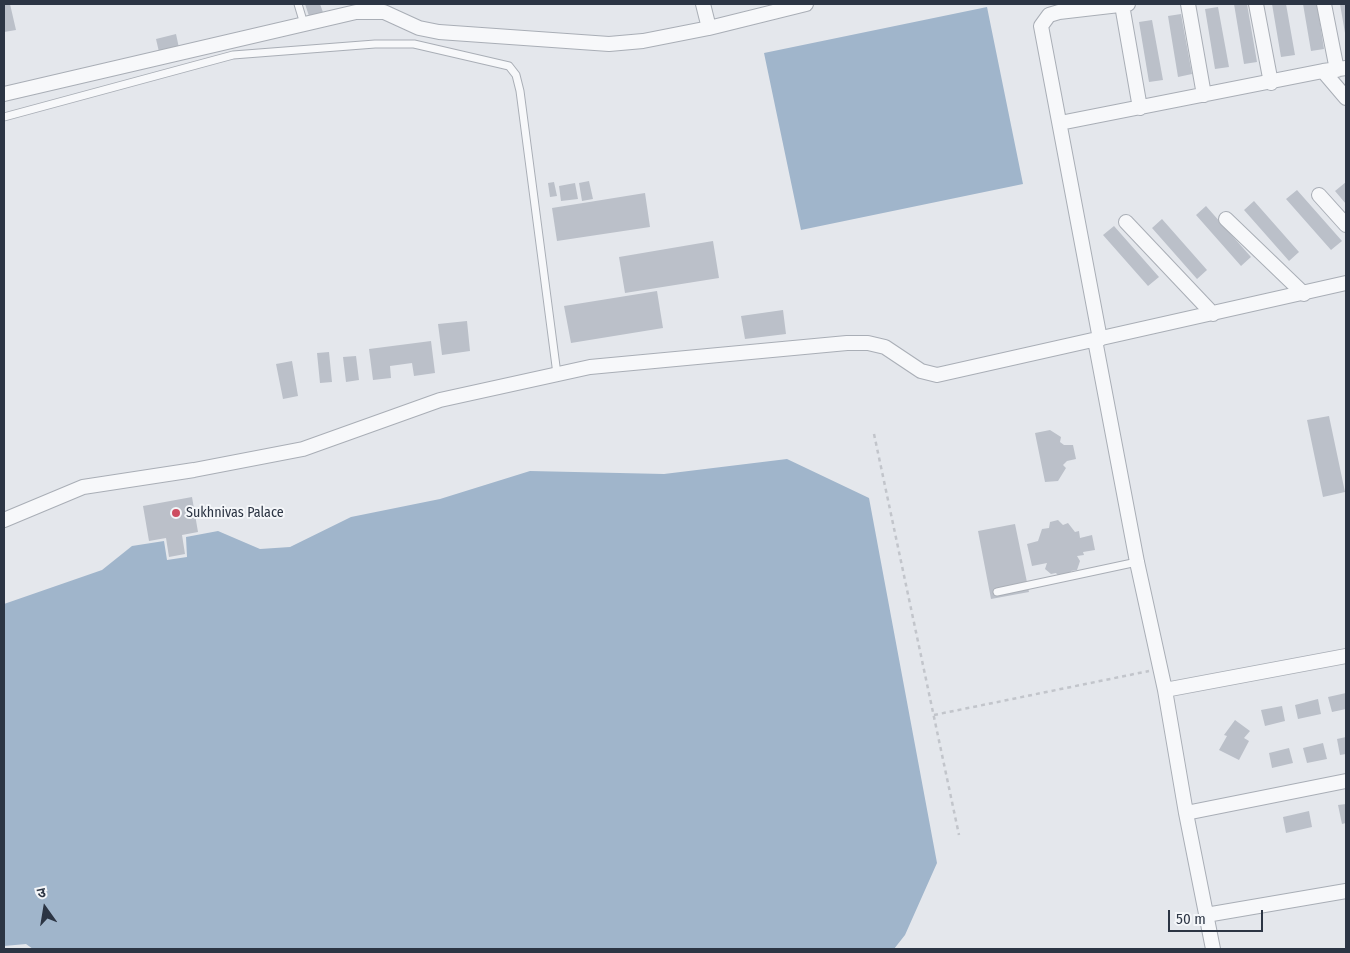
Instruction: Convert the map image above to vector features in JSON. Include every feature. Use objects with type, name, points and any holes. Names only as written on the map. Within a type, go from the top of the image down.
[{"type":"street","points":[[704,4],[710,28]]},
{"type":"street","points":[[4,94],[356,12],[384,12],[419,28],[439,32],[609,44],[643,41],[710,28],[806,4]]},
{"type":"street","points":[[1140,108],[1125,4],[1059,12],[1044,20],[1041,26],[1060,123],[1137,562],[1165,690],[1186,813],[1213,949]]},
{"type":"street","points":[[1188,4],[1204,95]]},
{"type":"street","points":[[1256,4],[1271,83]]},
{"type":"street","points":[[1324,4],[1335,69],[1346,98]]},
{"type":"street","points":[[1060,123],[1335,69]]},
{"type":"street","points":[[1319,195],[1346,225]]},
{"type":"street","points":[[1226,219],[1304,294]]},
{"type":"street","points":[[1126,222],[1213,314]]},
{"type":"street","points":[[4,520],[83,486],[194,470],[303,449],[440,400],[590,367],[847,343],[868,343],[885,347],[921,372],[937,375],[1304,294],[1346,283]]},
{"type":"street","points":[[1165,690],[1346,656]]},
{"type":"street","points":[[1186,813],[1346,781]]},
{"type":"street","points":[[1206,915],[1346,891]]},
{"type":"lane","points":[[298,4],[304,24]]},
{"type":"lane","points":[[4,118],[232,55],[375,44],[414,44],[509,66],[516,75],[520,91],[557,374]]},
{"type":"lane","points":[[997,592],[1137,562]]},
{"type":"path","points":[[874,434],[959,835]]},
{"type":"path","points":[[934,715],[1160,669]]},
{"type":"water","points":[[987,7],[1023,184],[801,230],[764,53]]},
{"type":"water","points":[[787,459],[869,498],[937,863],[905,935],[894,949],[33,949],[26,944],[4,946],[4,604],[102,570],[132,546],[164,541],[167,560],[187,557],[186,537],[218,531],[260,549],[290,547],[351,517],[440,499],[530,471],[664,474]]},
{"type":"building","points":[[4,4],[10,4],[16,30],[4,32]]},
{"type":"building","points":[[305,4],[320,4],[324,15],[310,19]]},
{"type":"building","points":[[1234,4],[1247,4],[1257,62],[1244,64]]},
{"type":"building","points":[[1272,4],[1286,4],[1295,55],[1281,57]]},
{"type":"building","points":[[1303,4],[1317,4],[1324,49],[1311,51]]},
{"type":"building","points":[[1340,4],[1346,4],[1346,33],[1345,33]]},
{"type":"building","points":[[1218,7],[1229,67],[1215,69],[1205,9]]},
{"type":"building","points":[[1181,14],[1192,74],[1178,77],[1168,16]]},
{"type":"building","points":[[1152,20],[1163,80],[1149,82],[1139,22]]},
{"type":"building","points":[[176,34],[179,48],[159,52],[156,39]]},
{"type":"building","points":[[589,181],[593,199],[582,201],[579,183]]},
{"type":"building","points":[[554,182],[557,196],[550,197],[548,183]]},
{"type":"building","points":[[1346,182],[1346,204],[1335,191]]},
{"type":"building","points":[[575,183],[578,199],[561,201],[559,186]]},
{"type":"building","points":[[1297,190],[1342,241],[1331,250],[1286,199]]},
{"type":"building","points":[[645,193],[650,227],[557,241],[552,208]]},
{"type":"building","points":[[1254,201],[1299,252],[1289,261],[1244,210]]},
{"type":"building","points":[[1206,206],[1251,257],[1241,266],[1196,215]]},
{"type":"building","points":[[1162,219],[1207,270],[1197,279],[1152,228]]},
{"type":"building","points":[[1114,226],[1159,277],[1148,286],[1103,235]]},
{"type":"building","points":[[713,241],[719,278],[625,293],[619,257]]},
{"type":"building","points":[[657,291],[663,328],[571,343],[564,306]]},
{"type":"building","points":[[783,310],[786,334],[745,339],[741,316]]},
{"type":"building","points":[[467,321],[470,351],[442,355],[438,324]]},
{"type":"building","points":[[431,341],[435,373],[414,376],[412,363],[390,366],[391,378],[373,380],[369,349]]},
{"type":"building","points":[[329,352],[332,382],[320,383],[317,353]]},
{"type":"building","points":[[356,356],[359,380],[346,382],[343,357]]},
{"type":"building","points":[[292,361],[298,396],[283,399],[276,364]]},
{"type":"building","points":[[1329,416],[1345,492],[1323,497],[1307,420]]},
{"type":"building","points":[[1050,430],[1061,437],[1060,442],[1064,445],[1073,445],[1076,459],[1067,461],[1063,465],[1066,468],[1058,481],[1045,482],[1035,433]]},
{"type":"building","points":[[192,497],[198,532],[182,535],[185,554],[169,557],[166,538],[149,541],[143,506]]},
{"type":"building","points":[[1058,520],[1063,525],[1068,523],[1075,532],[1079,531],[1080,538],[1092,535],[1095,550],[1083,552],[1084,555],[1077,556],[1080,561],[1077,570],[1071,571],[1069,577],[1061,579],[1056,573],[1051,574],[1045,569],[1047,563],[1032,566],[1027,544],[1038,541],[1042,529],[1049,528],[1050,522]]},
{"type":"building","points":[[1015,524],[1029,592],[991,599],[978,531]]},
{"type":"building","points":[[1346,693],[1346,709],[1332,712],[1328,697]]},
{"type":"building","points":[[1318,699],[1321,714],[1298,719],[1295,705]]},
{"type":"building","points":[[1282,706],[1285,721],[1265,726],[1261,710]]},
{"type":"building","points":[[1235,720],[1250,731],[1244,738],[1249,741],[1239,760],[1219,750],[1227,736],[1224,735]]},
{"type":"building","points":[[1346,737],[1346,754],[1340,755],[1337,739]]},
{"type":"building","points":[[1323,743],[1327,759],[1307,763],[1303,748]]},
{"type":"building","points":[[1289,748],[1293,763],[1272,768],[1269,753]]},
{"type":"building","points":[[1346,804],[1346,823],[1342,824],[1338,805]]},
{"type":"building","points":[[1309,811],[1312,827],[1286,833],[1283,817]]},
{"type":"place","name":"Sukhnivas Palace","points":[[176,513]]}]
